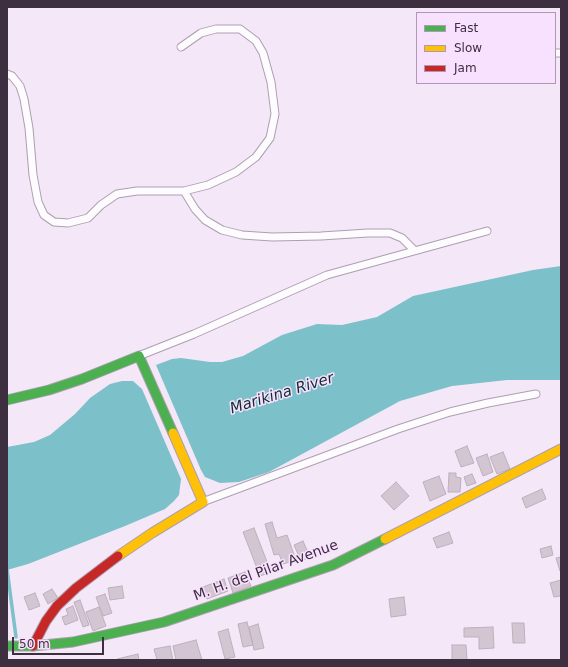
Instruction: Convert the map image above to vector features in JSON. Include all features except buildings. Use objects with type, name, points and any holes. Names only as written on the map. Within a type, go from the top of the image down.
[{"type":"street","points":[[7,400],[56,388],[139,356],[203,502],[128,548],[76,588],[57,606],[46,621],[34,646]]},
{"type":"street","name":"M. H. del Pilar Avenue","points":[[7,646],[34,646],[73,642],[164,622],[333,565],[561,449]]},
{"type":"lane","points":[[7,74],[12,76],[20,86],[24,99],[29,128],[33,175],[38,202],[44,215],[54,222],[68,223],[88,218],[101,205],[117,194],[137,190],[184,191],[208,185],[236,172],[256,157],[270,138],[275,114],[271,82],[263,53],[256,41],[240,29],[216,29],[201,33],[181,47]]},
{"type":"lane","points":[[184,191],[195,209],[205,220],[222,230],[272,237],[390,233],[402,238],[414,250]]},
{"type":"lane","points":[[139,356],[194,334],[327,275],[487,231]]},
{"type":"lane","points":[[203,502],[398,429],[450,412],[536,394]]},
{"type":"water","name":"Marikina River","points":[[561,266],[561,380],[507,380],[452,386],[400,401],[269,472],[239,482],[220,483],[205,477],[156,365],[172,359],[181,358],[222,362],[243,356],[282,335],[317,324],[342,325],[377,317],[413,296],[533,270]]},
{"type":"water","points":[[122,381],[133,381],[142,389],[181,479],[179,495],[165,509],[28,564],[7,570],[7,447],[34,442],[50,435],[75,414],[90,398],[110,384]]},
{"type":"waterway","points":[[7,569],[16,637]]},
{"type":"traffic: fast","points":[[7,400],[49,390],[82,379],[139,356],[173,433]]},
{"type":"traffic: fast","points":[[7,646],[33,646],[73,642],[164,622],[333,565],[385,539]]},
{"type":"traffic: slow","points":[[118,556],[203,502],[173,433]]},
{"type":"traffic: slow","points":[[385,539],[561,449]]},
{"type":"traffic: jam","points":[[33,646],[46,621],[57,606],[76,588],[118,556]]}]
